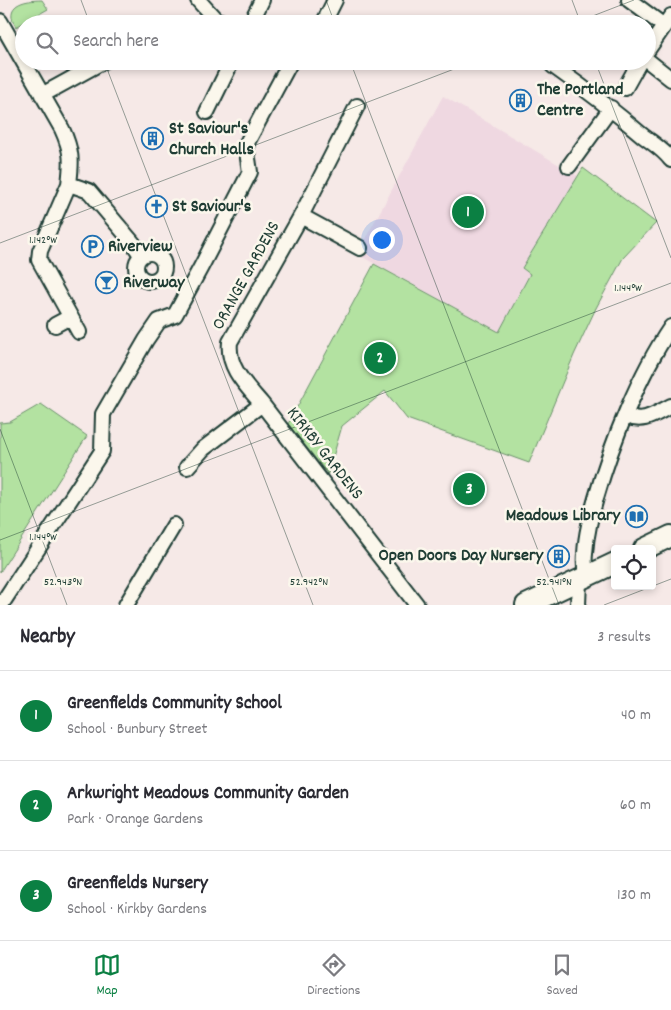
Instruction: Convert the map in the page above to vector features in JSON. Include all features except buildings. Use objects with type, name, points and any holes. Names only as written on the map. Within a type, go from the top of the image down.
[{"type":"street","points":[[198,0],[212,15]]},
{"type":"street","points":[[254,15],[262,0]]},
{"type":"street","points":[[328,15],[335,0]]},
{"type":"street","points":[[630,0],[668,21],[656,38]]},
{"type":"street","points":[[0,21],[15,47]]},
{"type":"street","points":[[656,67],[671,79]]},
{"type":"street","points":[[28,70],[70,147],[70,184],[40,251],[39,260],[78,332]]},
{"type":"street","points":[[42,95],[77,70]]},
{"type":"street","points":[[207,112],[228,70]]},
{"type":"street","points":[[2,605],[29,574],[102,450],[103,414],[154,327],[159,321],[175,315],[247,180],[250,172],[246,145],[286,70]]},
{"type":"street","points":[[559,70],[611,108],[653,144],[661,148],[670,158]]},
{"type":"street","points":[[625,88],[635,70]]},
{"type":"street","name":"ORANGE GARDENS","points":[[262,404],[237,374],[232,364],[229,350],[230,342],[301,216],[357,106]]},
{"type":"street","points":[[570,166],[611,108]]},
{"type":"street","points":[[70,184],[89,191],[141,255]]},
{"type":"street","name":"ORANGE GARDENS","points":[[301,216],[360,248]]},
{"type":"street","points":[[55,326],[70,317]]},
{"type":"street","points":[[578,605],[590,519],[603,474],[625,416],[671,326]]},
{"type":"street","name":"KIRKBY GARDENS","points":[[187,467],[203,449],[262,404],[417,605]]},
{"type":"street","points":[[625,416],[638,420],[671,406]]},
{"type":"street","points":[[126,605],[174,525]]},
{"type":"street","points":[[652,545],[671,536]]},
{"type":"street","points":[[526,605],[611,565]]},
{"type":"shaded area","points":[[443,96],[578,176],[522,268],[530,274],[499,332],[357,254]]},
{"type":"green space","points":[[42,0],[48,9],[37,15],[15,15],[15,25],[12,14],[14,9],[17,5],[28,1]]},
{"type":"green space","points":[[583,168],[656,223],[623,258],[596,308],[574,355],[529,463],[407,419],[385,391],[342,426],[328,474],[288,424],[374,264],[499,332],[530,274],[522,268]]},
{"type":"green space","points":[[41,404],[87,436],[0,572],[0,423],[10,422]]},
{"type":"place","name":"The Portland Centre","points":[[521,100]]},
{"type":"place","name":"St Saviour's Church Halls","points":[[153,139]]},
{"type":"place","name":"St Saviour's","points":[[156,207]]},
{"type":"place","name":"Greenfields Community School","points":[[468,212]]},
{"type":"place","name":"Riverview","points":[[92,247]]},
{"type":"place","name":"Riverway","points":[[107,283]]},
{"type":"place","name":"Arkwright Meadows Community Garden","points":[[380,358]]},
{"type":"place","name":"Greenfields Nursery","points":[[469,489]]},
{"type":"place","name":"Meadows Library","points":[[636,516]]},
{"type":"place","name":"Open Doors Day Nursery","points":[[559,556]]}]
